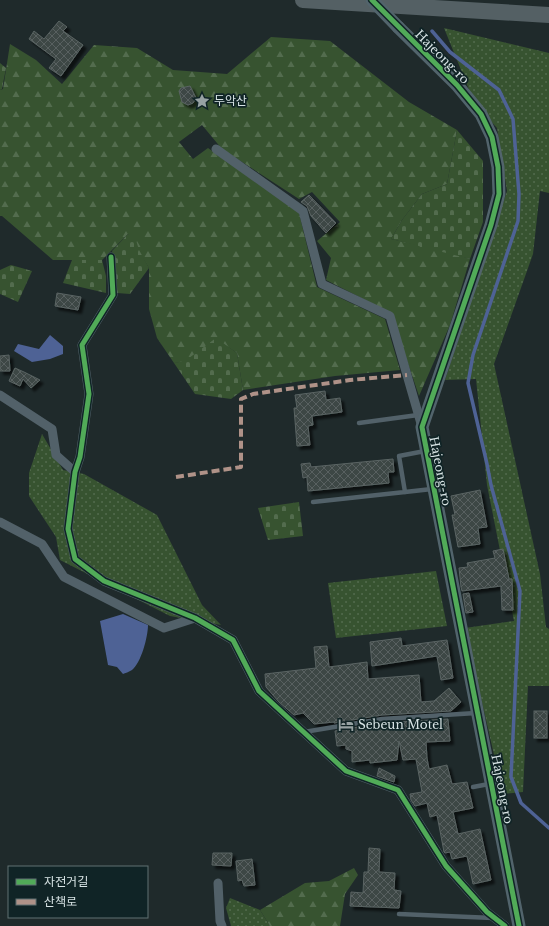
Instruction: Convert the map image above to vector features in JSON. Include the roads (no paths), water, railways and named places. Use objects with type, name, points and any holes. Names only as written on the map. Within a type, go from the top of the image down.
[{"type":"highway","points":[[303,0],[549,15]]},
{"type":"street","name":"Hajeong-ro","points":[[372,0],[457,86],[481,114],[492,137],[498,167],[499,194],[491,225],[420,420],[519,926]]},
{"type":"street","points":[[216,149],[303,211],[322,284],[390,316],[420,420]]},
{"type":"street","points":[[111,257],[112,295],[82,345],[88,394],[80,457],[76,472],[68,529],[75,559],[104,581],[195,618],[233,640],[259,690],[346,771],[398,790],[446,866],[487,912],[505,926]]},
{"type":"street","points":[[0,395],[52,429],[56,455],[76,472]]},
{"type":"street","points":[[0,522],[42,544],[64,577],[164,628],[195,618]]},
{"type":"street","points":[[218,883],[220,921],[222,926]]},
{"type":"lane","points":[[359,423],[420,420]]},
{"type":"lane","points":[[405,492],[399,456],[426,451]]},
{"type":"lane","points":[[313,502],[434,489]]},
{"type":"lane","points":[[304,732],[382,719],[477,713]]},
{"type":"lane","points":[[472,787],[491,784]]},
{"type":"lane","points":[[399,914],[495,918]]},
{"type":"water","points":[[50,335],[63,346],[63,354],[50,359],[32,362],[14,351],[18,344],[39,349]]},
{"type":"water","points":[[123,614],[148,625],[147,636],[138,662],[132,670],[123,674],[117,667],[108,665],[100,621]]},
{"type":"waterway","points":[[432,31],[450,52],[499,90],[513,119],[519,194],[518,221],[473,355],[468,383],[491,485],[520,591],[511,777],[521,803],[549,828]]},
{"type":"place","name":"두악산","points":[[202,101]]},
{"type":"place","name":"Sebeun Motel","points":[[346,725]]}]
